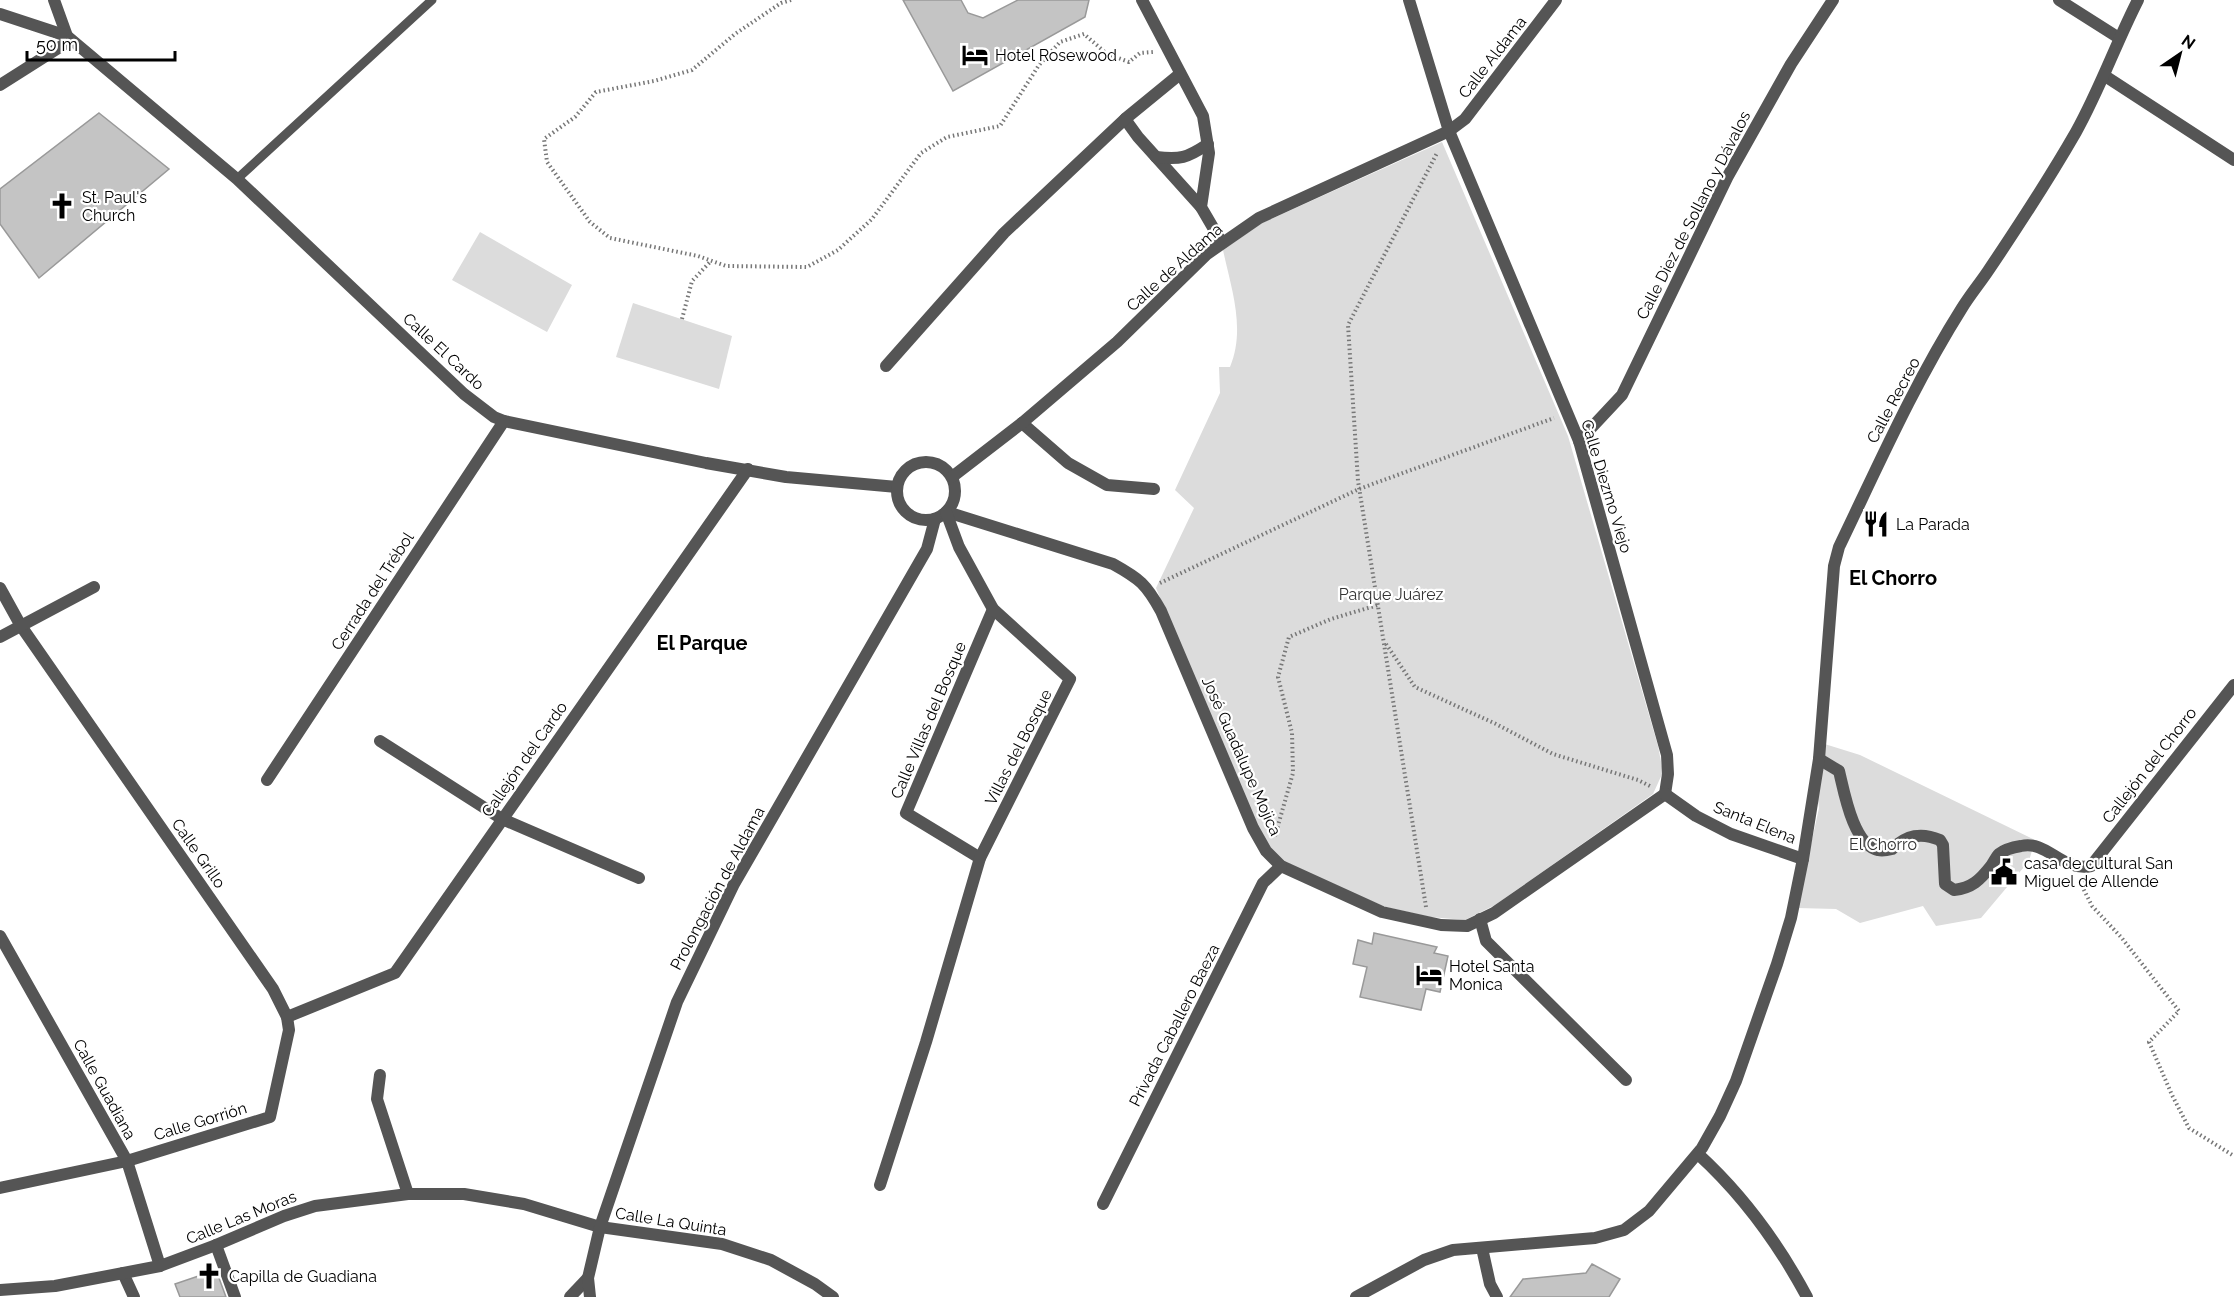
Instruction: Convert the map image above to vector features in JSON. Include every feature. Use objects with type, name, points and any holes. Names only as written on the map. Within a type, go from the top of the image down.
[{"type":"street","points":[[0,85],[69,38],[54,0]]},
{"type":"street","points":[[1142,0],[1203,116],[1209,153],[1201,207]]},
{"type":"street","name":"Calle Diezmo Viejo","points":[[1408,0],[1449,131],[1579,441],[1667,755],[1668,774],[1665,794]]},
{"type":"street","name":"Calle Aldama","points":[[1449,131],[1465,118],[1556,0]]},
{"type":"street","name":"Calle Diez de Sollano y Dávalos","points":[[1579,441],[1622,395],[1728,176],[1791,64],[1833,0]]},
{"type":"street","points":[[2059,0],[2119,38]]},
{"type":"street","name":"Calle Recreo","points":[[1356,1297],[1424,1260],[1453,1251],[1595,1238],[1623,1230],[1648,1211],[1698,1154],[1720,1116],[1753,1033],[1791,918],[1819,759],[1834,566],[1839,547],[1912,396],[1962,308],[2050,176],[2105,76],[2119,38],[2138,0]]},
{"type":"street","name":"Calle El Cardo","points":[[0,14],[69,38],[237,178],[464,394],[494,417],[706,463],[786,477],[897,488]]},
{"type":"street","points":[[886,366],[1004,233],[1125,119],[1180,74]]},
{"type":"street","points":[[2105,76],[2234,160]]},
{"type":"street","points":[[1125,119],[1201,207],[1222,243]]},
{"type":"street","name":"Calle de Aldama","points":[[952,477],[1022,423],[1118,342],[1207,254],[1222,243],[1259,218],[1449,131]]},
{"type":"street","points":[[1156,157],[1178,159],[1192,155],[1208,144]]},
{"type":"street","name":"Cerrada del Trébol","points":[[267,780],[504,421]]},
{"type":"street","points":[[1022,423],[1068,463],[1107,485],[1154,489]]},
{"type":"street","points":[[924,461],[939,465],[952,477],[956,489],[954,500],[943,514],[924,520],[910,515],[900,505],[897,488],[899,479],[907,468],[924,461]]},
{"type":"street","name":"Callejón del Cardo","points":[[287,1017],[395,973],[748,469]]},
{"type":"street","points":[[943,514],[993,609]]},
{"type":"street","name":"José Guadalupe Mojica","points":[[943,514],[1113,564],[1149,588],[1161,611],[1253,828],[1266,850],[1281,866],[1382,912],[1441,925],[1467,926],[1494,913],[1665,794]]},
{"type":"street","name":"Prolongación de Aldama","points":[[590,1297],[588,1278],[600,1227],[677,1002],[734,884],[927,549],[943,514]]},
{"type":"street","points":[[0,637],[94,587]]},
{"type":"street","name":"Calle Grillo","points":[[0,588],[21,627],[273,989],[287,1017],[289,1030],[270,1117]]},
{"type":"street","name":"Calle Villas del Bosque","points":[[980,858],[906,813],[993,609]]},
{"type":"street","name":"Villas del Bosque","points":[[980,858],[1070,679],[993,609]]},
{"type":"street","name":"Callejón del Chorro","points":[[2091,866],[2234,685]]},
{"type":"street","points":[[380,741],[502,819],[639,879]]},
{"type":"street","points":[[1819,759],[1839,771],[1852,821],[1865,842],[1877,850],[1892,849],[1902,840],[1919,834],[1941,840],[1946,884],[1954,890],[1967,889],[1980,879],[2000,854],[2020,846],[2028,845],[2042,849],[2073,867],[2091,866]]},
{"type":"street","name":"Santa Elena","points":[[1665,794],[1696,816],[1731,834],[1803,859]]},
{"type":"street","points":[[880,1185],[926,1042],[980,858]]},
{"type":"street","name":"Privada Caballero Baeza","points":[[1103,1204],[1263,883],[1281,866]]},
{"type":"street","points":[[1480,919],[1486,941],[1626,1080]]},
{"type":"street","name":"Calle Guadiana","points":[[0,936],[127,1161],[160,1266]]},
{"type":"street","points":[[380,1075],[377,1099],[408,1194]]},
{"type":"street","name":"Calle Gorrión","points":[[0,1188],[127,1161],[270,1117]]},
{"type":"street","points":[[1698,1154],[1724,1178],[1755,1214],[1789,1263],[1807,1297]]},
{"type":"street","name":"Calle Las Moras","points":[[0,1290],[55,1286],[160,1266],[284,1216],[315,1206],[408,1194],[464,1194],[524,1204],[600,1227]]},
{"type":"street","name":"Calle La Quinta","points":[[600,1227],[722,1244],[771,1260],[815,1284],[833,1297]]},
{"type":"street","points":[[216,1245],[236,1297]]},
{"type":"street","points":[[1482,1248],[1490,1284],[1497,1297]]},
{"type":"street","points":[[123,1273],[134,1297]]},
{"type":"street","points":[[570,1297],[588,1278]]},
{"type":"lane","points":[[237,178],[432,0]]},
{"type":"path","points":[[791,0],[781,3],[735,34],[692,70],[654,81],[596,92],[575,117],[544,139],[548,162],[590,222],[610,238],[698,256],[726,266],[807,267],[838,250],[872,219],[921,153],[947,137],[1000,126],[1039,64],[1060,42],[1084,34],[1107,54],[1129,62],[1140,52],[1169,50]]},
{"type":"path","points":[[1429,923],[1359,489],[1348,325],[1449,131]]},
{"type":"path","points":[[682,319],[692,281],[711,261]]},
{"type":"path","points":[[1149,588],[1359,489],[1568,413]]},
{"type":"path","points":[[1274,840],[1293,773],[1292,733],[1278,677],[1289,637],[1331,619],[1378,605]]},
{"type":"path","points":[[1384,641],[1415,687],[1496,724],[1553,754],[1638,780],[1665,794]]},
{"type":"path","points":[[2091,866],[2083,888],[2092,906],[2121,937],[2179,1011],[2149,1042],[2172,1095],[2189,1128],[2234,1156]]},
{"type":"green space","name":"Parque Juárez","points":[[1442,142],[1568,436],[1658,746],[1663,772],[1653,794],[1495,905],[1465,920],[1430,917],[1386,907],[1285,862],[1271,851],[1256,828],[1156,588],[1194,508],[1175,490],[1220,393],[1219,367],[1230,367],[1235,352],[1236,308],[1223,250],[1262,223]]},
{"type":"green space","points":[[480,232],[572,285],[547,332],[452,280]]},
{"type":"green space","points":[[633,303],[732,336],[719,389],[616,357]]},
{"type":"green space","name":"El Chorro","points":[[1815,741],[1860,755],[2035,840],[2029,861],[1981,918],[1936,926],[1923,906],[1860,923],[1836,909],[1797,908],[1819,808],[1813,760]]},
{"type":"building","name":"Hotel Rosewood","points":[[903,0],[961,0],[968,13],[983,18],[1018,0],[1089,0],[1085,17],[953,91]]},
{"type":"building","name":"St. Paul's Church","points":[[99,113],[169,169],[39,278],[0,224],[0,189]]},
{"type":"building","name":"Hotel Santa Monica","points":[[1374,933],[1437,947],[1434,953],[1448,956],[1440,992],[1426,989],[1421,1010],[1360,997],[1367,967],[1353,964],[1358,940],[1372,944]]},
{"type":"building","points":[[1592,1264],[1620,1279],[1609,1297],[1510,1297],[1523,1279],[1586,1273]]},
{"type":"building","name":"Capilla de Guadiana","points":[[216,1270],[226,1297],[180,1297],[175,1284]]},
{"type":"place","name":"Hotel Rosewood","points":[[975,55]]},
{"type":"place","name":"St. Paul's Church","points":[[62,206]]},
{"type":"place","name":"La Parada","points":[[1876,524]]},
{"type":"place","name":"casa de cultural San Miguel de Allende","points":[[2004,872]]},
{"type":"place","name":"Hotel Santa Monica","points":[[1429,975]]},
{"type":"place","name":"Capilla de Guadiana","points":[[209,1276]]},
{"type":"district","name":"El Chorro","points":[[1893,578]]},
{"type":"district","name":"El Parque","points":[[702,643]]}]
